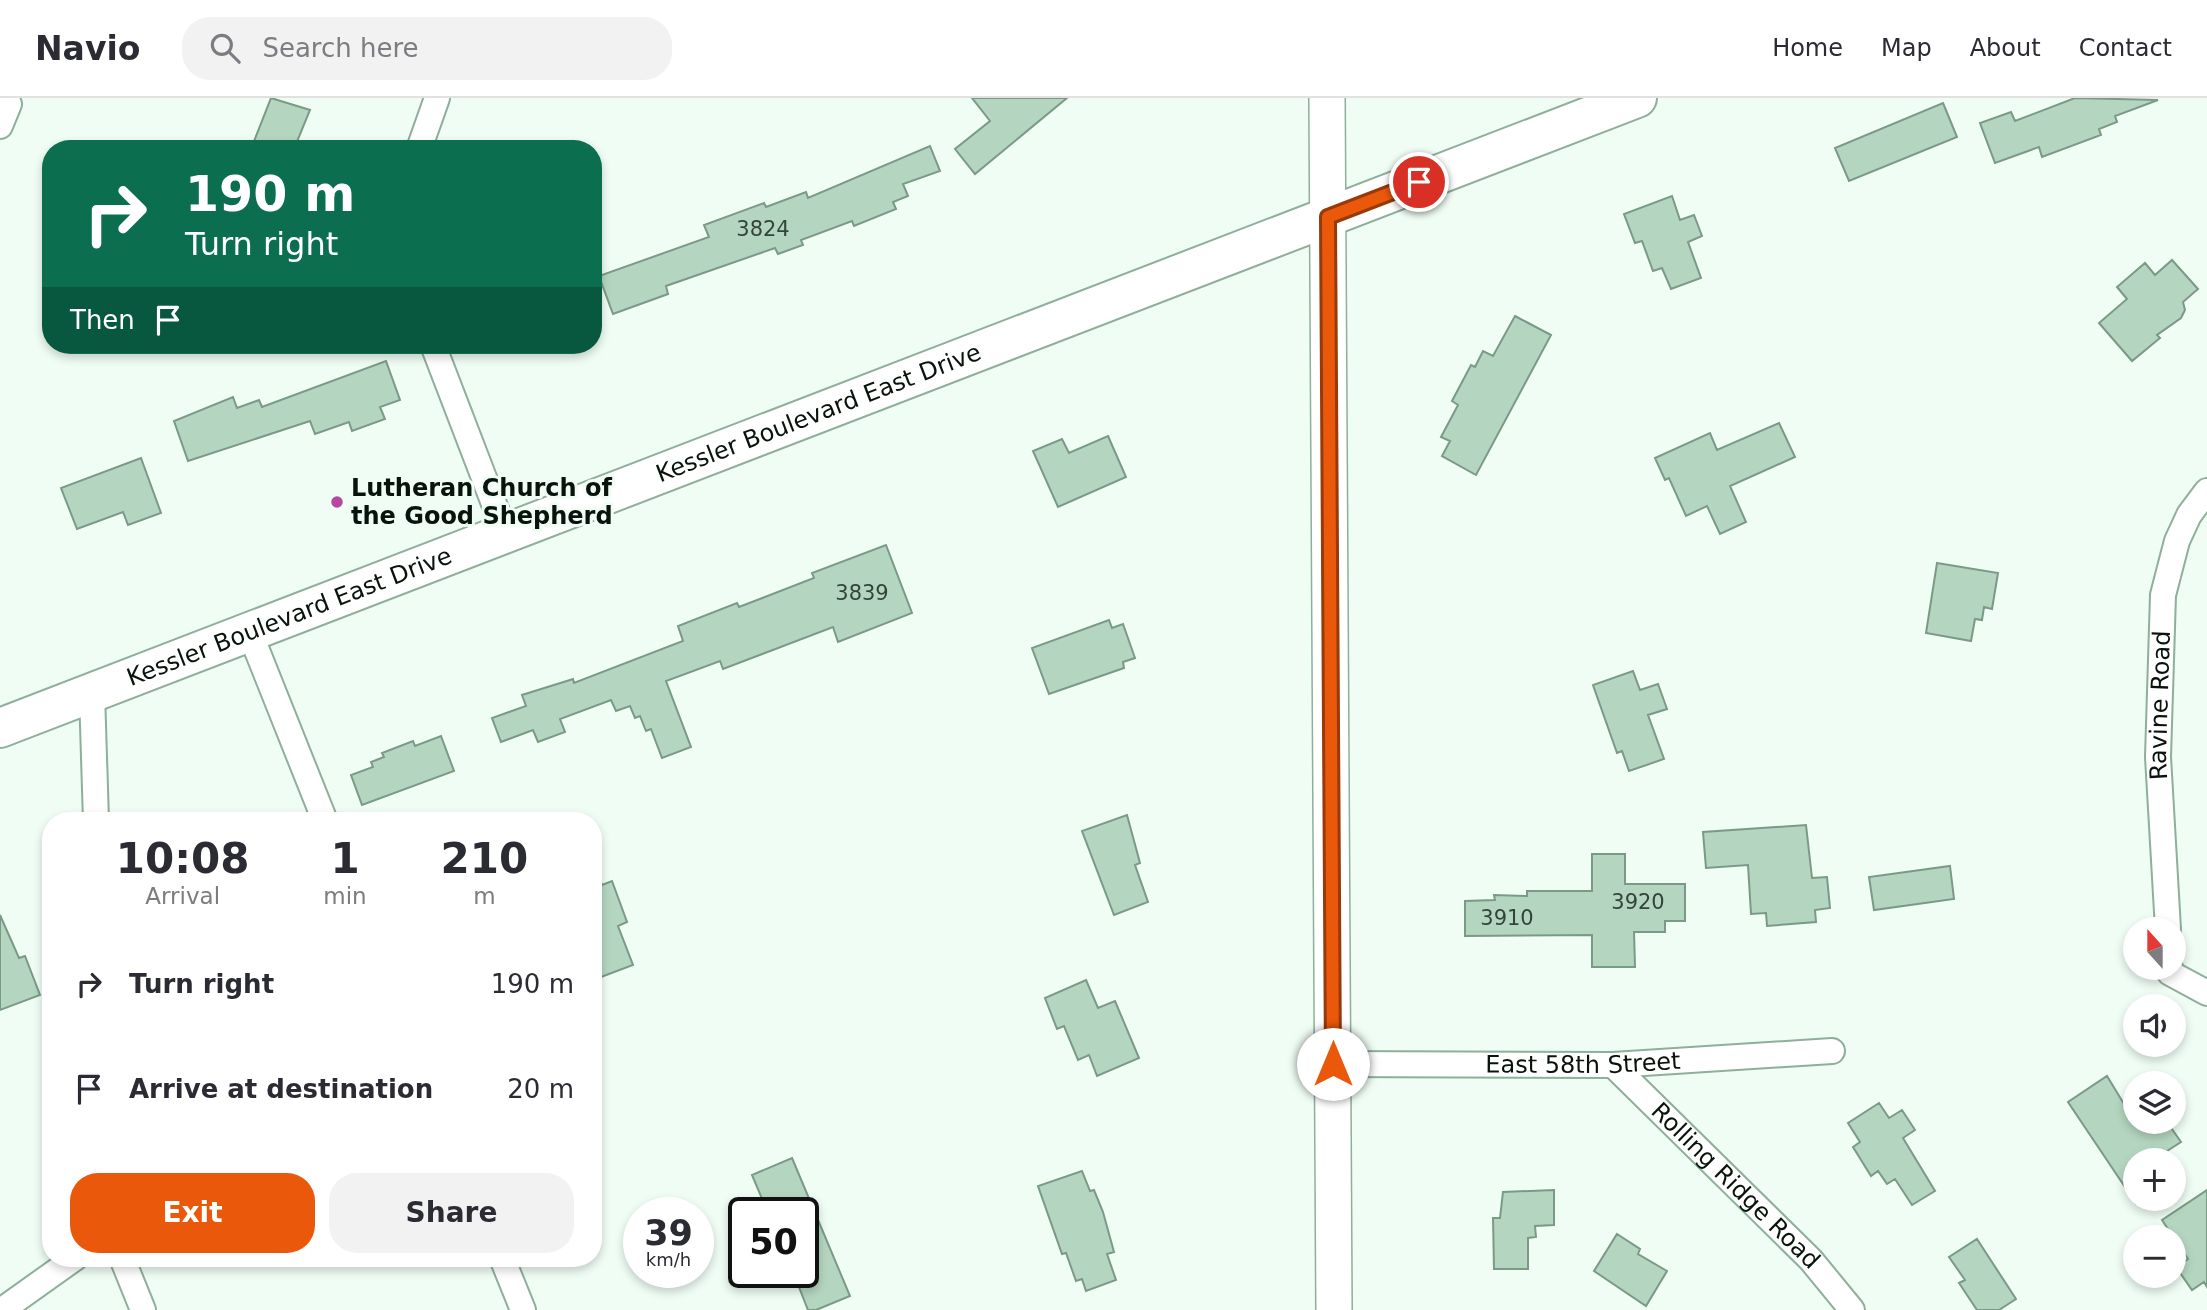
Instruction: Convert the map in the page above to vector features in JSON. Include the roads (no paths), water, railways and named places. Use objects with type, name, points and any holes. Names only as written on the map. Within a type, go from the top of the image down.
[{"type":"main road","points":[[1327,98],[1334,1310]]},
{"type":"main road","name":"Kessler Boulevard East Drive","points":[[0,728],[1637,98]]},
{"type":"street","points":[[422,140],[437,98]]},
{"type":"street","points":[[436,354],[506,535]]},
{"type":"street","name":"Ravine Road","points":[[2167,917],[2158,757],[2163,595],[2177,541],[2189,515],[2207,491]]},
{"type":"street","points":[[250,633],[321,812]]},
{"type":"street","points":[[92,693],[96,812]]},
{"type":"street","points":[[2183,980],[2207,993]]},
{"type":"street","name":"East 58th Street","points":[[1333,1064],[1613,1065],[1832,1051]]},
{"type":"street","name":"Rolling Ridge Road","points":[[1613,1065],[1811,1260],[1852,1310]]},
{"type":"street","points":[[2,1310],[62,1267]]},
{"type":"street","points":[[126,1267],[144,1310]]},
{"type":"street","points":[[506,1267],[523,1310]]},
{"type":"place","name":"Lutheran Church of the Good Shepherd","points":[[337,502]]}]
